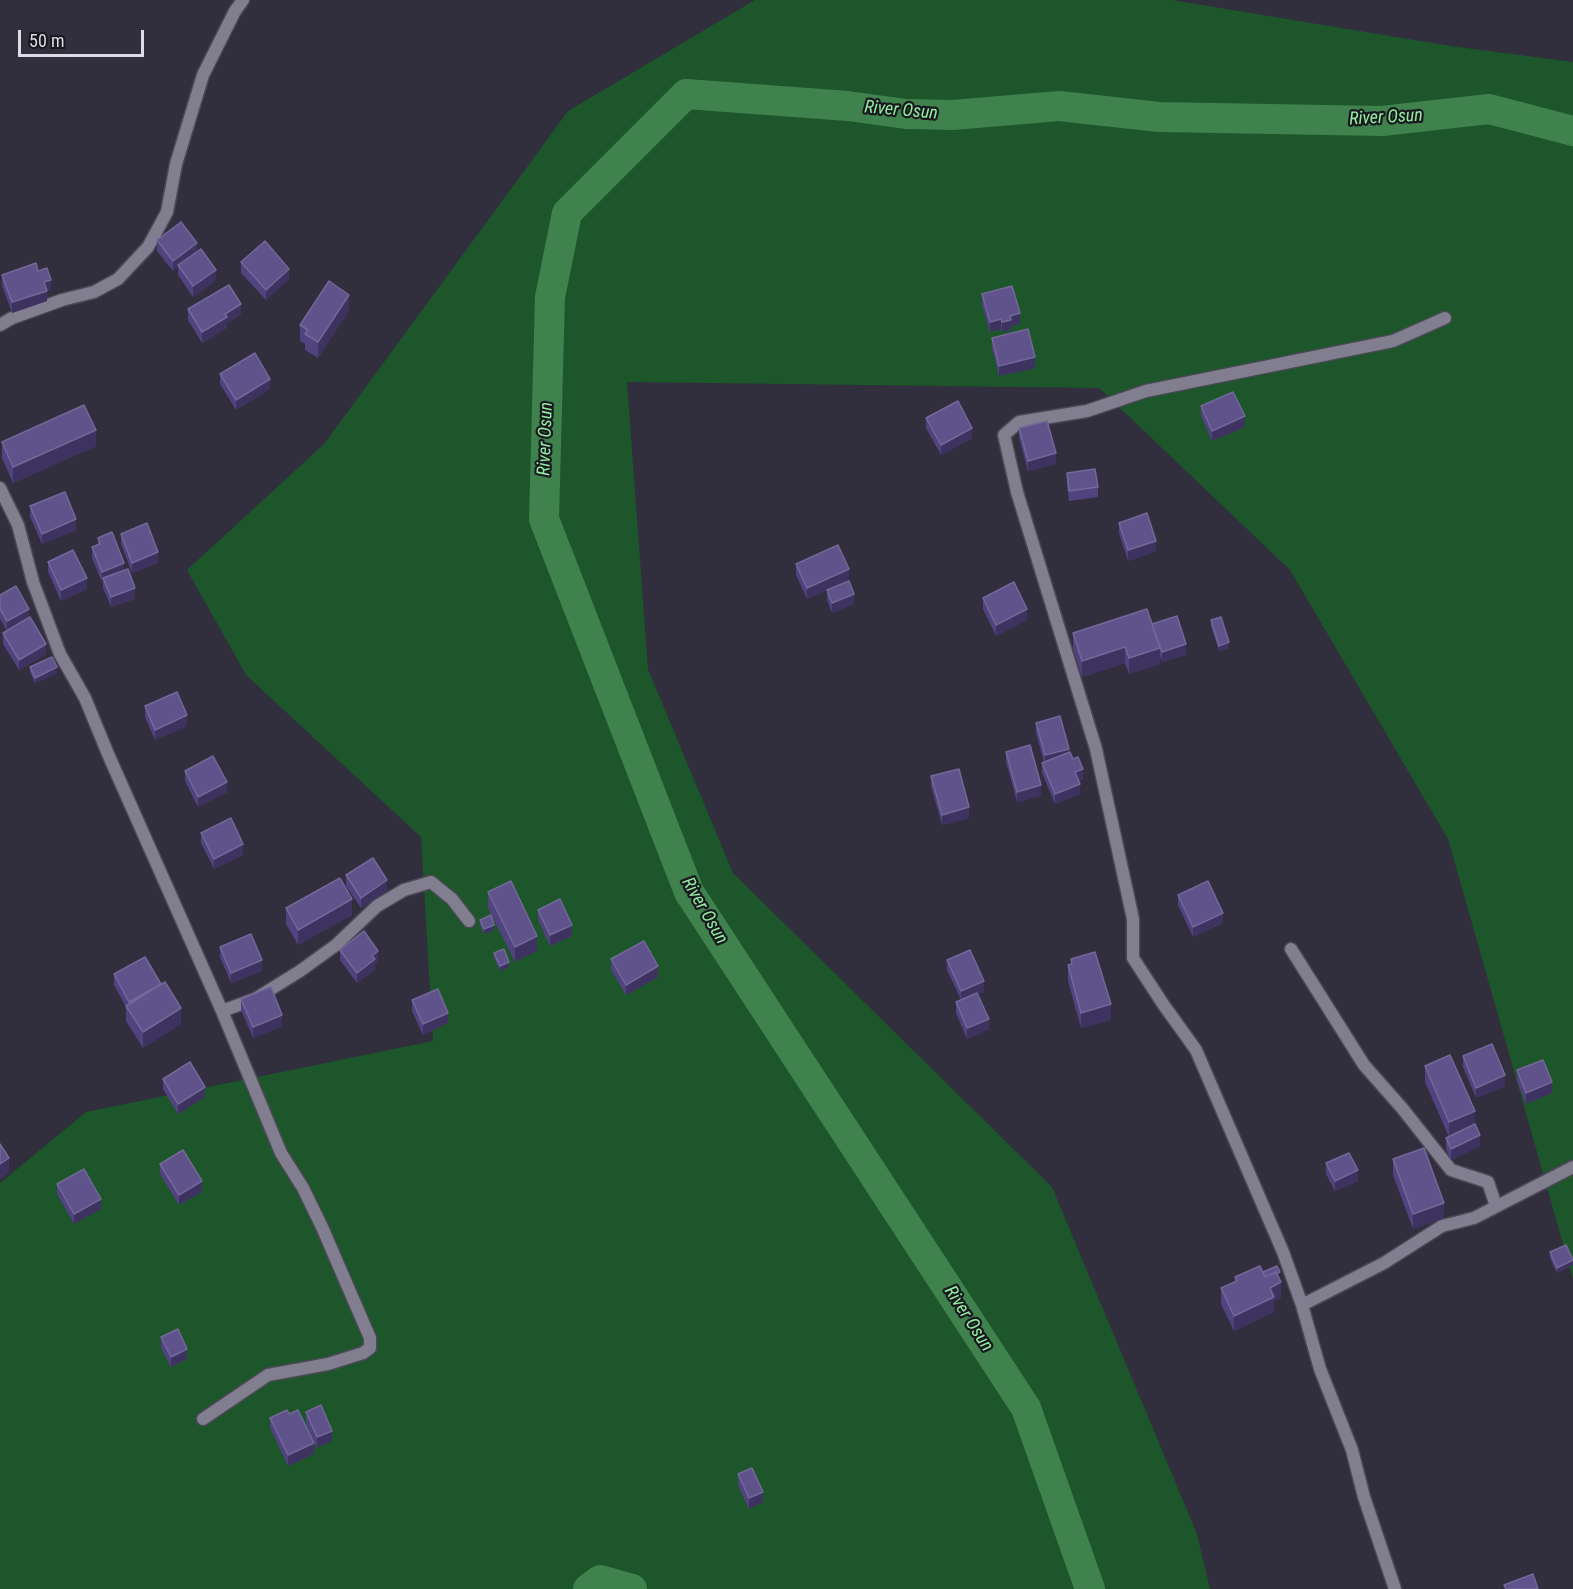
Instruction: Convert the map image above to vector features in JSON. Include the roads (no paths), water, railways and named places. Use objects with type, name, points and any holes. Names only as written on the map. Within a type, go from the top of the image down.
[{"type":"street","points":[[0,325],[12,318],[62,300],[94,292],[118,279],[148,247],[167,212],[176,164],[202,75],[243,0]]},
{"type":"street","points":[[1395,1589],[1364,1497],[1352,1450],[1320,1369],[1302,1305],[1283,1252],[1196,1050],[1162,1004],[1133,958],[1133,919],[1096,749],[1017,492],[1004,435],[1019,422],[1087,411],[1146,391],[1393,341],[1445,318]]},
{"type":"street","points":[[0,488],[18,525],[33,582],[60,654],[85,698],[222,1011],[281,1153],[303,1188],[370,1338],[370,1348],[363,1353],[328,1364],[268,1375],[203,1419]]},
{"type":"street","points":[[222,1011],[255,999],[300,971],[336,945],[377,906],[404,890],[431,882],[453,899],[469,921]]},
{"type":"street","points":[[1291,949],[1364,1065],[1402,1108],[1451,1170],[1488,1182],[1496,1206]]},
{"type":"street","points":[[1302,1305],[1383,1263],[1442,1226],[1474,1218],[1573,1167]]},
{"type":"waterway","name":"River Osun","points":[[1090,1589],[1026,1408],[689,892],[544,519],[550,297],[567,213],[686,94],[848,106],[906,114],[953,115],[1059,106],[1159,117],[1382,121],[1489,109],[1573,131]]},
{"type":"waterway","name":"River Osun","points":[[588,1589],[600,1580],[632,1589]]}]
